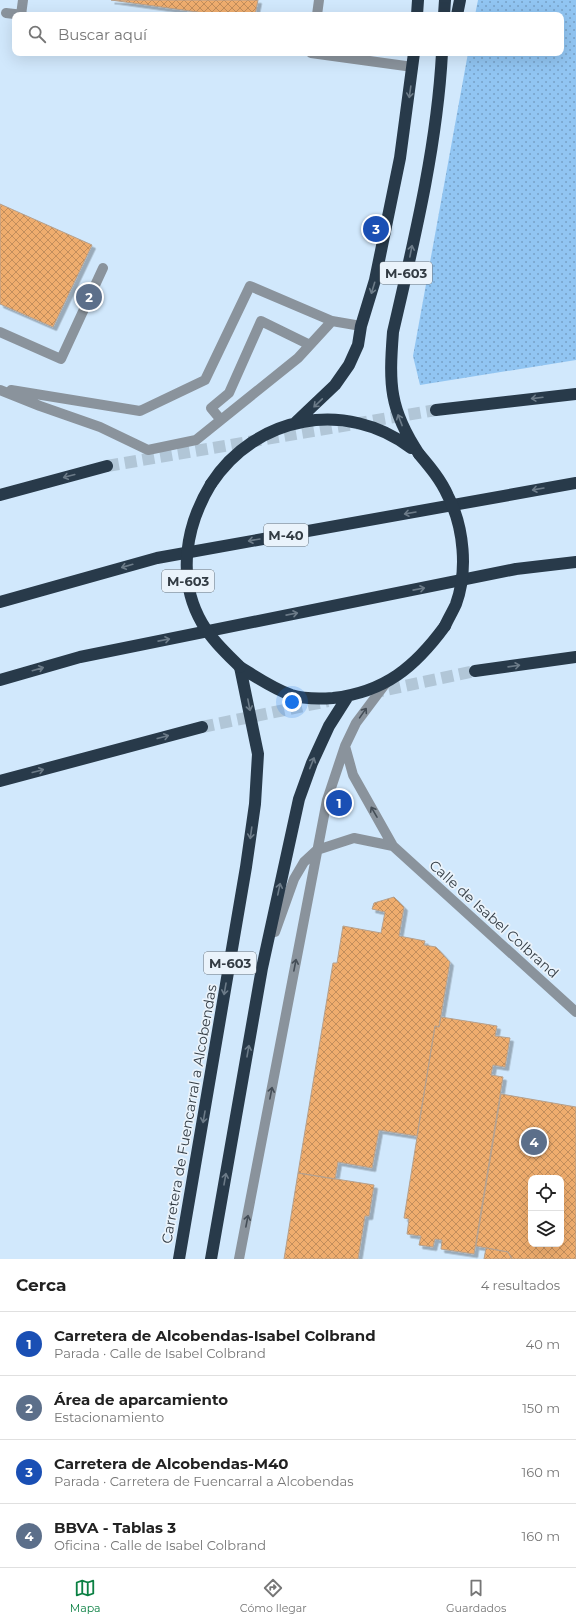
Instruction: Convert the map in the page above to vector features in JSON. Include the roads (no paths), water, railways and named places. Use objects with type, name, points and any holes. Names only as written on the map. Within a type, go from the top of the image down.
[{"type":"highway","points":[[417,12],[418,0]]},
{"type":"highway","points":[[444,12],[445,0]]},
{"type":"highway","points":[[458,12],[460,0]]},
{"type":"highway","name":"M-603","points":[[296,422],[335,385],[349,365],[358,345],[361,326],[375,280],[400,158],[414,56]]},
{"type":"highway","name":"M-603","points":[[419,454],[402,441],[380,429],[359,422],[329,418],[296,422],[268,433],[243,449],[219,472],[202,500],[190,532],[186,565],[191,596],[202,623],[220,648],[240,667],[269,685],[292,695],[320,699],[348,696],[368,691],[386,683],[407,669],[428,649],[445,626],[456,604],[461,582],[463,560],[459,528],[449,497],[435,472],[419,454],[404,432],[395,408],[391,386],[393,332],[430,156],[440,87],[442,56]]},
{"type":"highway","points":[[440,87],[447,56]]},
{"type":"highway","points":[[436,410],[576,394]]},
{"type":"highway","points":[[0,495],[107,466]]},
{"type":"highway","name":"M-40","points":[[0,602],[157,558],[576,483]]},
{"type":"highway","points":[[0,680],[96,654],[516,569],[576,562]]},
{"type":"highway","points":[[476,671],[576,657]]},
{"type":"highway","name":"Carretera de Fuencarral a Alcobendas","points":[[179,1259],[245,875],[255,804],[258,754],[240,667]]},
{"type":"highway","name":"M-603","points":[[211,1259],[262,968],[299,800],[312,763],[329,726],[348,696]]},
{"type":"highway","points":[[0,781],[202,727]]},
{"type":"street","points":[[22,12],[24,0]]},
{"type":"street","points":[[317,12],[319,0]]},
{"type":"street","points":[[6,13],[12,14]]},
{"type":"street","points":[[330,56],[413,67]]},
{"type":"street","points":[[0,332],[61,359],[103,268]]},
{"type":"street","points":[[0,390],[140,411],[205,380],[250,286],[332,321],[361,326]]},
{"type":"street","points":[[221,420],[211,408],[228,393],[261,321],[310,345]]},
{"type":"street","points":[[0,390],[100,427],[148,450],[196,440],[298,358],[332,321]]},
{"type":"street","points":[[239,1259],[327,800],[345,746],[356,723],[386,683]]},
{"type":"street","name":"Calle de Isabel Colbrand","points":[[345,746],[353,775],[393,846],[576,1012]]},
{"type":"street","points":[[262,968],[294,879],[304,862],[317,850],[354,838],[393,846]]},
{"type":"tunnel","points":[[107,466],[436,410]]},
{"type":"tunnel","points":[[371,693],[475,671]]},
{"type":"tunnel","points":[[202,727],[328,701]]},
{"type":"place","name":"Carretera de Alcobendas-M40","points":[[376,229]]},
{"type":"place","name":"Área de aparcamiento","points":[[89,297]]},
{"type":"place","name":"Carretera de Alcobendas-Isabel Colbrand","points":[[339,803]]},
{"type":"place","name":"BBVA - Tablas 3","points":[[534,1142]]}]
